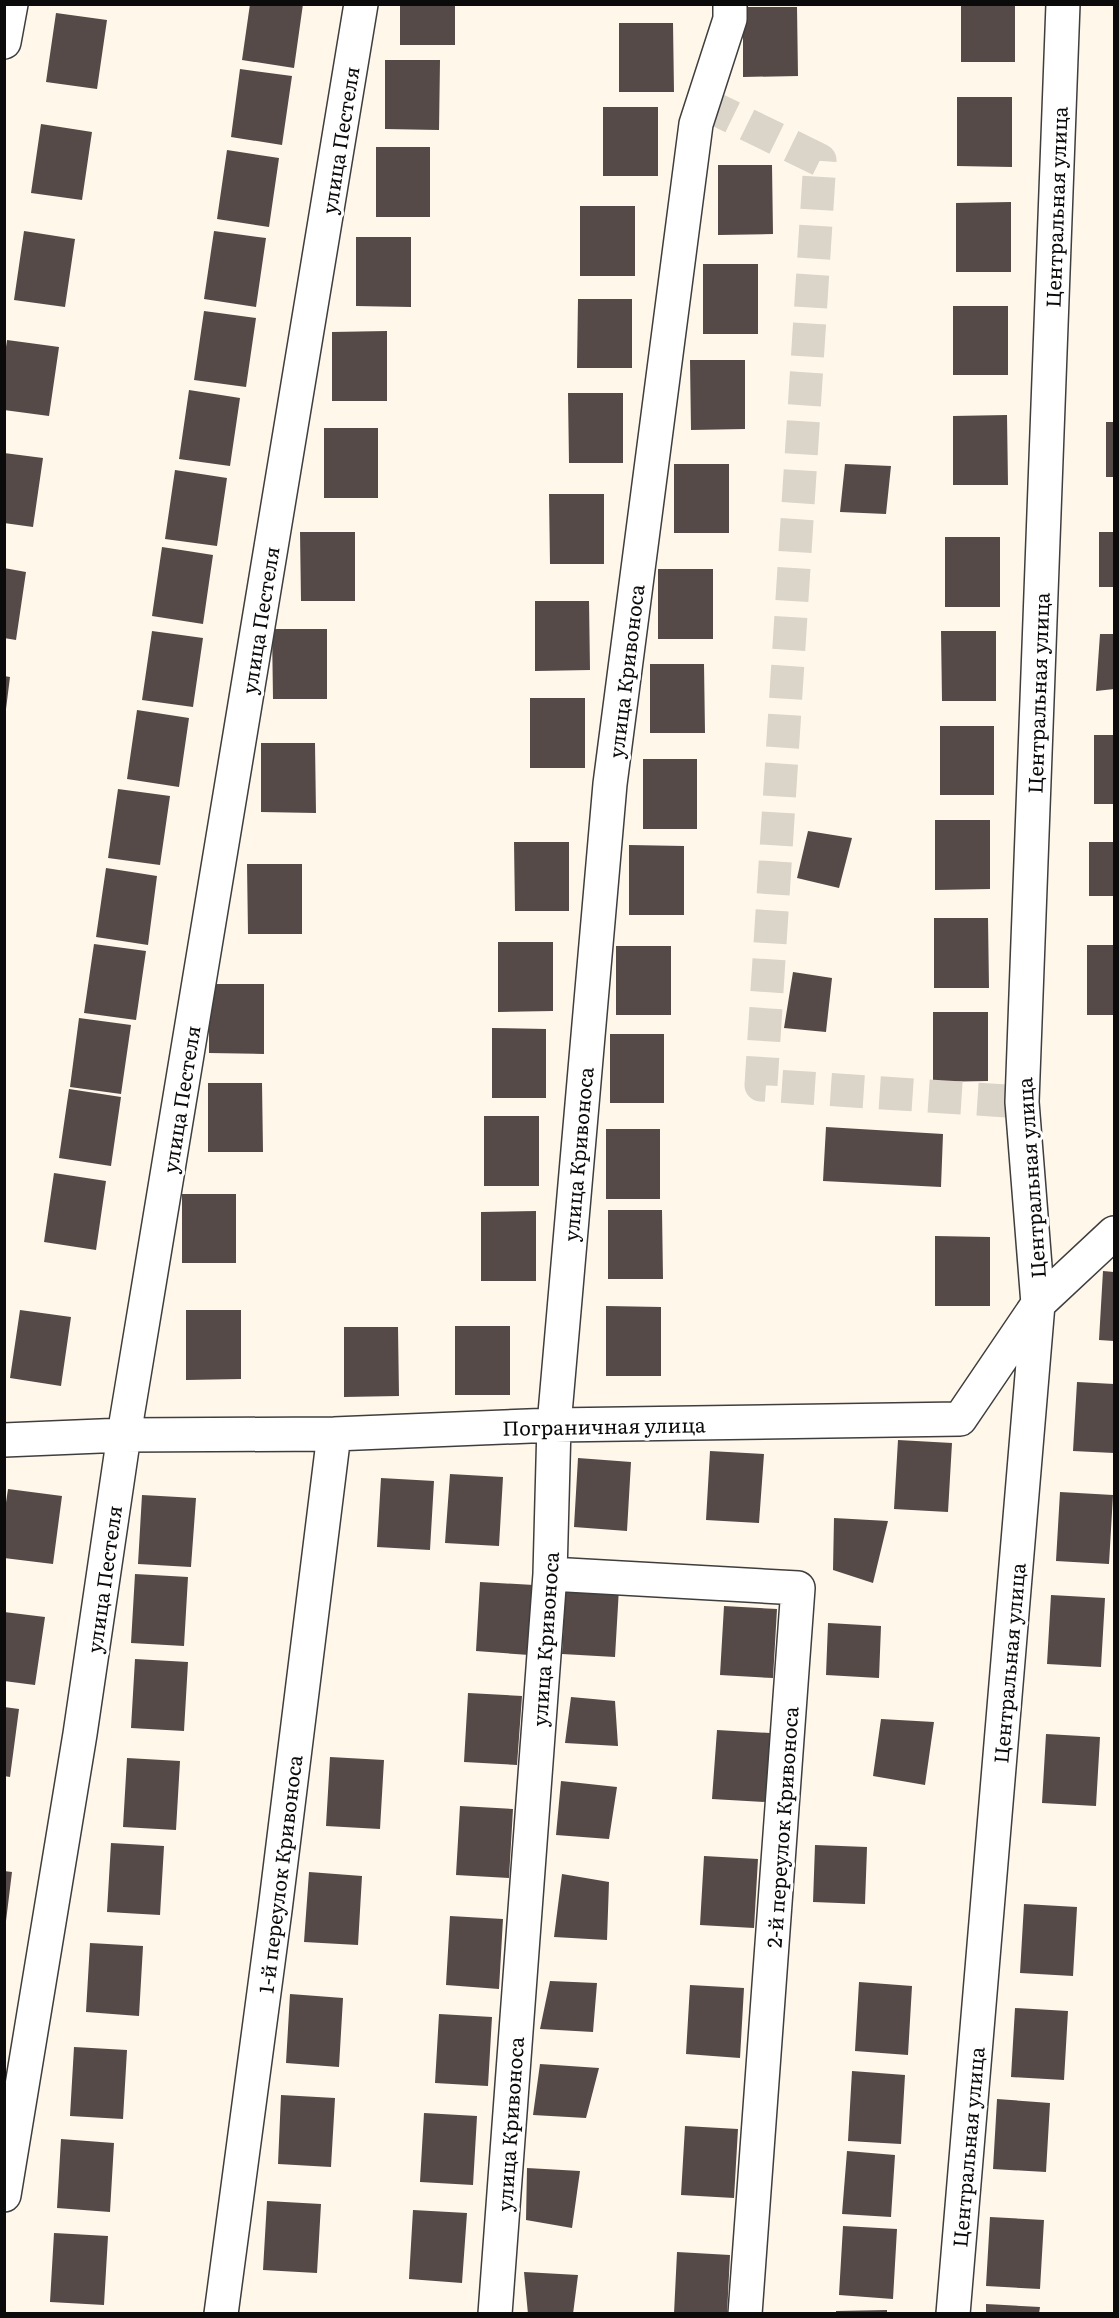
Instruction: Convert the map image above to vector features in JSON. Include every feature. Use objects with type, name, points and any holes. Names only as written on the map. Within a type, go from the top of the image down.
[{"type":"street","points":[[4,42],[11,4]]},
{"type":"street","name":"улица Пестеля","points":[[4,2195],[80,1734],[124,1434],[361,4]]},
{"type":"street","name":"улица Кривоноса","points":[[495,2313],[550,1574],[554,1425],[610,784],[696,124],[730,19],[730,4]]},
{"type":"street","name":"Центральная улица","points":[[953,2313],[1038,1304],[1022,1102],[1063,4]]},
{"type":"street","name":"Пограничная улица","points":[[4,1440],[124,1434],[334,1434],[554,1425],[960,1419],[1038,1304],[1114,1233]]},
{"type":"street","name":"1-й переулок Кривоноса","points":[[221,2313],[334,1434]]},
{"type":"street","name":"2-й переулок Кривоноса","points":[[550,1574],[798,1588],[745,2313]]},
{"type":"building","points":[[250,4],[303,4],[294,68],[242,60]]},
{"type":"building","points":[[400,4],[455,4],[455,45],[400,45]]},
{"type":"building","points":[[961,4],[1015,4],[1015,62],[961,62]]},
{"type":"building","points":[[743,7],[797,7],[798,76],[743,77]]},
{"type":"building","points":[[56,13],[107,20],[97,89],[46,82]]},
{"type":"building","points":[[619,23],[673,23],[674,92],[619,92]]},
{"type":"building","points":[[385,60],[440,60],[439,130],[385,129]]},
{"type":"building","points":[[240,69],[292,76],[282,145],[231,137]]},
{"type":"building","points":[[957,97],[1012,97],[1012,167],[957,166]]},
{"type":"building","points":[[603,107],[658,107],[658,176],[603,176]]},
{"type":"building","points":[[41,124],[92,132],[82,200],[31,193]]},
{"type":"building","points":[[376,147],[430,147],[430,217],[376,217]]},
{"type":"building","points":[[227,150],[279,158],[269,227],[217,219]]},
{"type":"building","points":[[718,165],[772,165],[773,234],[718,235]]},
{"type":"building","points":[[1011,202],[1011,272],[956,272],[956,203]]},
{"type":"building","points":[[580,206],[635,206],[635,276],[580,276]]},
{"type":"building","points":[[24,231],[75,239],[65,307],[14,300]]},
{"type":"building","points":[[214,231],[266,238],[256,307],[204,299]]},
{"type":"building","points":[[356,237],[411,237],[411,307],[356,306]]},
{"type":"building","points":[[703,264],[758,264],[758,334],[703,334]]},
{"type":"building","points":[[578,299],[632,299],[632,368],[577,368]]},
{"type":"building","points":[[953,306],[1008,306],[1008,375],[953,375]]},
{"type":"building","points":[[204,311],[256,318],[246,387],[194,380]]},
{"type":"building","points":[[387,331],[387,401],[332,401],[332,332]]},
{"type":"building","points":[[7,340],[59,347],[49,416],[4,410],[4,361]]},
{"type":"building","points":[[690,360],[745,360],[745,429],[691,430]]},
{"type":"building","points":[[189,390],[240,398],[230,466],[179,459]]},
{"type":"building","points":[[568,393],[623,393],[623,463],[569,463]]},
{"type":"building","points":[[1007,415],[1008,485],[953,485],[953,416]]},
{"type":"building","points":[[1106,422],[1114,422],[1114,477],[1106,477]]},
{"type":"building","points":[[324,428],[378,428],[378,498],[324,498]]},
{"type":"building","points":[[4,453],[43,458],[33,527],[4,523]]},
{"type":"building","points":[[674,464],[729,464],[729,533],[674,533]]},
{"type":"building","points":[[845,464],[891,466],[886,514],[840,512]]},
{"type":"building","points":[[175,470],[227,478],[217,546],[165,539]]},
{"type":"building","points":[[549,494],[604,494],[604,564],[550,564]]},
{"type":"building","points":[[300,532],[355,532],[355,601],[301,601]]},
{"type":"building","points":[[1099,532],[1114,532],[1114,587],[1099,587]]},
{"type":"building","points":[[945,537],[1000,537],[1000,607],[945,607]]},
{"type":"building","points":[[162,547],[213,555],[203,624],[152,616]]},
{"type":"building","points":[[4,568],[26,572],[16,640],[4,638]]},
{"type":"building","points":[[658,569],[713,569],[713,639],[658,639]]},
{"type":"building","points":[[535,601],[589,601],[590,670],[535,671]]},
{"type":"building","points":[[272,629],[327,629],[327,699],[273,699]]},
{"type":"building","points":[[152,631],[203,638],[193,707],[142,700]]},
{"type":"building","points":[[941,631],[996,631],[996,701],[942,701]]},
{"type":"building","points":[[1100,634],[1114,634],[1114,689],[1096,691]]},
{"type":"building","points":[[650,664],[704,664],[705,733],[650,733]]},
{"type":"building","points":[[4,676],[10,677],[6,709],[4,709]]},
{"type":"building","points":[[530,698],[585,698],[585,768],[530,768]]},
{"type":"building","points":[[137,710],[189,718],[179,787],[127,779]]},
{"type":"building","points":[[940,726],[994,726],[994,795],[940,795]]},
{"type":"building","points":[[1094,735],[1114,735],[1114,804],[1094,804]]},
{"type":"building","points":[[261,743],[315,743],[316,813],[261,812]]},
{"type":"building","points":[[643,759],[697,759],[697,829],[643,829]]},
{"type":"building","points":[[118,789],[170,796],[160,865],[108,858]]},
{"type":"building","points":[[935,820],[990,820],[990,889],[935,890]]},
{"type":"building","points":[[808,831],[852,838],[839,888],[797,878]]},
{"type":"building","points":[[514,842],[569,842],[569,911],[515,911]]},
{"type":"building","points":[[1089,842],[1114,842],[1114,896],[1089,896]]},
{"type":"building","points":[[629,845],[684,846],[684,915],[629,915]]},
{"type":"building","points":[[247,864],[302,864],[302,934],[248,934]]},
{"type":"building","points":[[106,868],[157,876],[148,945],[96,937]]},
{"type":"building","points":[[934,918],[988,918],[989,988],[934,988]]},
{"type":"building","points":[[498,942],[553,942],[553,1011],[498,1012]]},
{"type":"building","points":[[94,944],[146,951],[136,1020],[84,1013]]},
{"type":"building","points":[[1087,945],[1114,945],[1114,1015],[1087,1015]]},
{"type":"building","points":[[616,946],[671,946],[671,1015],[616,1015]]},
{"type":"building","points":[[793,972],[832,978],[826,1032],[784,1028]]},
{"type":"building","points":[[209,984],[264,984],[264,1054],[209,1053]]},
{"type":"building","points":[[933,1012],[988,1012],[988,1081],[933,1082]]},
{"type":"building","points":[[79,1018],[131,1025],[121,1094],[70,1087]]},
{"type":"building","points":[[492,1028],[546,1029],[546,1098],[492,1098]]},
{"type":"building","points":[[610,1034],[664,1034],[664,1103],[610,1103]]},
{"type":"building","points":[[208,1083],[262,1083],[263,1152],[208,1152]]},
{"type":"building","points":[[69,1089],[121,1097],[111,1166],[59,1158]]},
{"type":"building","points":[[484,1116],[539,1116],[539,1186],[484,1186]]},
{"type":"building","points":[[826,1127],[943,1134],[941,1187],[823,1181]]},
{"type":"building","points":[[606,1129],[660,1129],[660,1199],[606,1199]]},
{"type":"building","points":[[54,1173],[106,1181],[96,1250],[44,1242]]},
{"type":"building","points":[[182,1194],[236,1194],[236,1263],[182,1263]]},
{"type":"building","points":[[608,1210],[662,1210],[663,1279],[608,1279]]},
{"type":"building","points":[[536,1211],[536,1281],[481,1281],[481,1212]]},
{"type":"building","points":[[935,1236],[990,1237],[990,1306],[935,1306]]},
{"type":"building","points":[[1103,1271],[1114,1272],[1114,1341],[1099,1340]]},
{"type":"building","points":[[606,1306],[661,1307],[661,1376],[606,1376]]},
{"type":"building","points":[[20,1310],[71,1317],[61,1386],[10,1378]]},
{"type":"building","points":[[186,1310],[241,1310],[241,1379],[186,1380]]},
{"type":"building","points":[[455,1326],[510,1326],[510,1395],[455,1395]]},
{"type":"building","points":[[344,1327],[398,1327],[399,1396],[344,1397]]},
{"type":"building","points":[[1077,1382],[1114,1384],[1114,1453],[1073,1451]]},
{"type":"building","points":[[898,1440],[952,1443],[948,1512],[894,1509]]},
{"type":"building","points":[[710,1451],[764,1454],[759,1523],[706,1520]]},
{"type":"building","points":[[578,1458],[631,1462],[627,1531],[574,1527]]},
{"type":"building","points":[[450,1474],[503,1477],[499,1546],[445,1543]]},
{"type":"building","points":[[381,1478],[434,1481],[430,1550],[377,1547]]},
{"type":"building","points":[[8,1489],[62,1496],[53,1564],[4,1558],[4,1516]]},
{"type":"building","points":[[1060,1492],[1113,1495],[1109,1564],[1056,1561]]},
{"type":"building","points":[[142,1495],[196,1498],[191,1567],[138,1564]]},
{"type":"building","points":[[834,1518],[888,1521],[873,1583],[833,1570]]},
{"type":"building","points":[[135,1574],[188,1577],[184,1646],[131,1643]]},
{"type":"building","points":[[480,1582],[534,1585],[529,1655],[476,1651]]},
{"type":"building","points":[[566,1585],[619,1588],[615,1657],[562,1654]]},
{"type":"building","points":[[1051,1595],[1105,1598],[1101,1667],[1047,1664]]},
{"type":"building","points":[[724,1606],[777,1609],[773,1678],[720,1675]]},
{"type":"building","points":[[4,1612],[45,1617],[35,1685],[4,1681]]},
{"type":"building","points":[[828,1623],[881,1626],[879,1678],[826,1675]]},
{"type":"building","points":[[135,1659],[188,1662],[184,1731],[131,1728]]},
{"type":"building","points":[[468,1693],[522,1696],[517,1765],[464,1762]]},
{"type":"building","points":[[571,1697],[615,1701],[618,1746],[565,1743]]},
{"type":"building","points":[[4,1707],[19,1709],[10,1777],[4,1776]]},
{"type":"building","points":[[881,1719],[934,1722],[925,1785],[873,1776]]},
{"type":"building","points":[[717,1730],[770,1733],[766,1802],[712,1799]]},
{"type":"building","points":[[1046,1734],[1100,1737],[1096,1806],[1042,1803]]},
{"type":"building","points":[[330,1757],[384,1760],[380,1829],[326,1826]]},
{"type":"building","points":[[127,1758],[180,1761],[176,1830],[123,1827]]},
{"type":"building","points":[[561,1781],[617,1787],[609,1839],[556,1835]]},
{"type":"building","points":[[460,1806],[513,1809],[509,1878],[456,1875]]},
{"type":"building","points":[[111,1843],[164,1846],[160,1915],[107,1912]]},
{"type":"building","points":[[815,1845],[867,1847],[865,1904],[813,1902]]},
{"type":"building","points":[[704,1856],[758,1859],[754,1928],[700,1925]]},
{"type":"building","points":[[4,1871],[12,1872],[6,1921],[4,1921]]},
{"type":"building","points":[[309,1872],[362,1876],[358,1945],[304,1942]]},
{"type":"building","points":[[562,1874],[609,1882],[607,1940],[554,1937]]},
{"type":"building","points":[[1024,1904],[1077,1907],[1073,1976],[1020,1973]]},
{"type":"building","points":[[450,1916],[503,1919],[499,1989],[446,1985]]},
{"type":"building","points":[[90,1943],[143,1946],[139,2016],[86,2012]]},
{"type":"building","points":[[550,1981],[597,1983],[593,2032],[540,2029]]},
{"type":"building","points":[[859,1982],[912,1986],[908,2055],[855,2051]]},
{"type":"building","points":[[690,1985],[744,1988],[740,2058],[686,2054]]},
{"type":"building","points":[[290,1994],[343,1998],[339,2067],[286,2063]]},
{"type":"building","points":[[1015,2008],[1068,2011],[1064,2080],[1011,2077]]},
{"type":"building","points":[[439,2014],[492,2017],[488,2086],[435,2083]]},
{"type":"building","points":[[74,2047],[127,2050],[123,2119],[70,2116]]},
{"type":"building","points":[[540,2064],[599,2068],[586,2118],[533,2115]]},
{"type":"building","points":[[852,2071],[905,2075],[901,2144],[848,2141]]},
{"type":"building","points":[[281,2095],[335,2098],[331,2167],[278,2164]]},
{"type":"building","points":[[997,2099],[1050,2103],[1046,2172],[993,2169]]},
{"type":"building","points":[[424,2113],[477,2116],[473,2185],[420,2182]]},
{"type":"building","points":[[685,2126],[738,2129],[734,2198],[681,2195]]},
{"type":"building","points":[[61,2139],[114,2143],[110,2212],[57,2208]]},
{"type":"building","points":[[847,2151],[895,2155],[891,2217],[842,2214]]},
{"type":"building","points":[[527,2168],[580,2171],[572,2228],[526,2220]]},
{"type":"building","points":[[267,2201],[321,2204],[317,2273],[263,2270]]},
{"type":"building","points":[[413,2210],[467,2213],[462,2283],[409,2279]]},
{"type":"building","points":[[990,2217],[1044,2220],[1040,2289],[986,2286]]},
{"type":"building","points":[[843,2226],[897,2229],[893,2299],[839,2295]]},
{"type":"building","points":[[54,2233],[108,2236],[104,2305],[50,2302]]},
{"type":"building","points":[[677,2252],[730,2255],[727,2314],[674,2314]]},
{"type":"building","points":[[524,2272],[578,2275],[573,2314],[528,2314]]},
{"type":"building","points":[[986,2304],[1040,2307],[1039,2314],[986,2314]]},
{"type":"building","points":[[887,2310],[887,2314],[836,2314],[836,2311]]},
{"type":"tunnel","points":[[703,103],[820,160],[761,1085],[1022,1102]]}]
